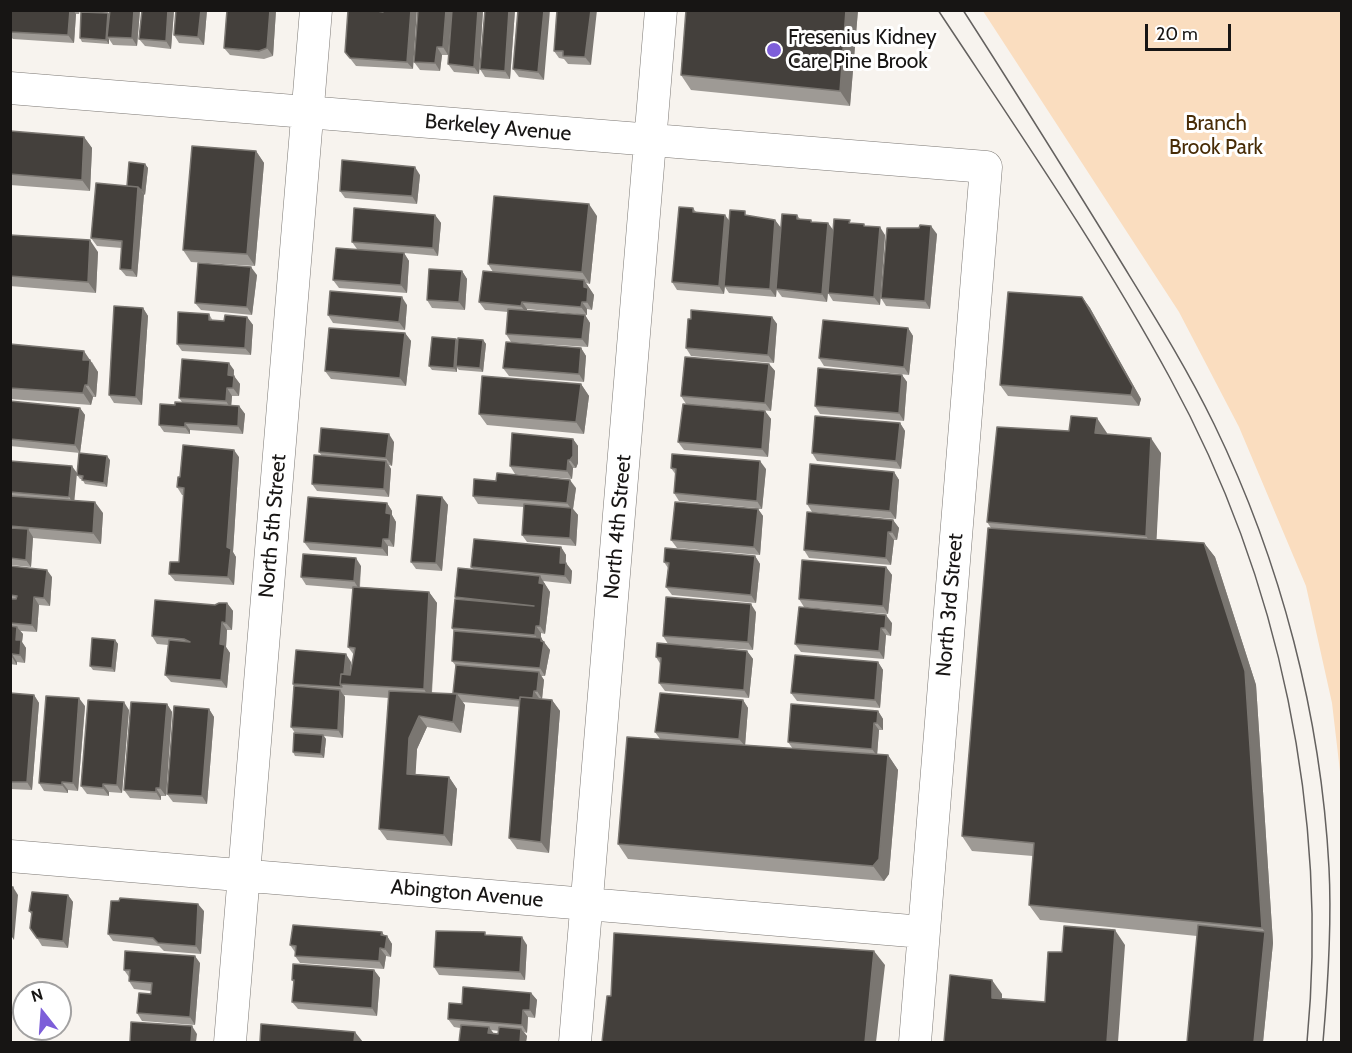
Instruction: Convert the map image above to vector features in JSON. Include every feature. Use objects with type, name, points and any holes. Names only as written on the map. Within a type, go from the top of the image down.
[{"type":"street","name":"North 5th Street","points":[[230,1042],[316,10]]},
{"type":"street","name":"North 4th Street","points":[[575,1042],[661,10]]},
{"type":"street","name":"Berkeley Avenue","points":[[10,88],[986,167]]},
{"type":"street","name":"North 3rd Street","points":[[915,1042],[986,167]]},
{"type":"street","name":"Abington Avenue","points":[[10,856],[923,932]]},
{"type":"green space","name":"Branch Brook Park","points":[[983,11],[1341,11],[1341,780],[1332,703],[1306,586],[1239,427],[1179,312]]},
{"type":"building","points":[[10,10],[70,10],[68,35],[10,32]]},
{"type":"building","points":[[110,10],[134,10],[132,38],[107,37]]},
{"type":"building","points":[[142,10],[168,10],[166,41],[139,39]]},
{"type":"building","points":[[176,10],[201,10],[198,37],[174,35]]},
{"type":"building","points":[[227,10],[270,10],[267,48],[259,51],[224,48]]},
{"type":"building","points":[[348,10],[383,12],[383,10],[411,10],[407,62],[350,58],[345,52]]},
{"type":"building","points":[[418,10],[446,10],[443,47],[437,47],[435,63],[414,62]]},
{"type":"building","points":[[452,10],[478,10],[474,67],[448,64]]},
{"type":"building","points":[[485,10],[509,10],[505,71],[480,69]]},
{"type":"building","points":[[518,10],[544,10],[538,72],[513,69]]},
{"type":"building","points":[[557,10],[591,10],[585,57],[563,56],[563,51],[554,51]]},
{"type":"building","name":"Fresenius Kidney Care Pine Brook","points":[[686,10],[846,10],[840,91],[681,75]]},
{"type":"building","points":[[81,12],[108,13],[106,40],[80,38]]},
{"type":"building","points":[[10,131],[84,137],[82,180],[10,174]]},
{"type":"building","points":[[192,146],[256,151],[247,254],[183,250]]},
{"type":"building","points":[[342,160],[415,167],[412,196],[340,191]]},
{"type":"building","points":[[129,162],[145,164],[142,191],[138,187],[127,186]]},
{"type":"building","points":[[96,183],[138,187],[132,270],[120,269],[122,241],[91,238]]},
{"type":"building","points":[[494,196],[589,204],[582,272],[488,264]]},
{"type":"building","points":[[679,207],[693,208],[693,212],[725,215],[719,286],[672,282]]},
{"type":"building","points":[[354,208],[435,215],[433,248],[352,242]]},
{"type":"building","points":[[730,210],[745,211],[745,215],[775,220],[770,289],[724,286]]},
{"type":"building","points":[[782,214],[797,215],[797,219],[811,220],[811,222],[828,223],[822,294],[776,289]]},
{"type":"building","points":[[834,219],[880,227],[874,297],[828,293]]},
{"type":"building","points":[[920,225],[931,226],[925,301],[881,298],[887,228],[919,228]]},
{"type":"building","points":[[10,235],[90,240],[88,282],[10,276]]},
{"type":"building","points":[[336,248],[404,253],[401,285],[333,280]]},
{"type":"building","points":[[198,263],[251,267],[247,307],[195,303]]},
{"type":"building","points":[[429,269],[462,271],[459,302],[427,300]]},
{"type":"building","points":[[483,271],[584,280],[584,287],[588,288],[587,302],[582,302],[581,307],[522,302],[521,306],[479,302]]},
{"type":"building","points":[[330,291],[402,297],[399,322],[328,315]]},
{"type":"building","points":[[1008,292],[1082,297],[1133,387],[1131,395],[1000,385]]},
{"type":"building","points":[[114,306],[143,308],[136,397],[109,395]]},
{"type":"building","points":[[508,309],[585,315],[582,339],[506,334]]},
{"type":"building","points":[[691,310],[772,317],[768,355],[686,348],[688,319],[691,319]]},
{"type":"building","points":[[178,312],[209,314],[209,320],[224,321],[225,315],[247,317],[245,348],[177,344]]},
{"type":"building","points":[[823,320],[908,328],[904,367],[819,358]]},
{"type":"building","points":[[329,328],[405,333],[400,378],[325,371]]},
{"type":"building","points":[[432,337],[456,339],[454,368],[429,366]]},
{"type":"building","points":[[458,338],[483,340],[480,368],[456,366]]},
{"type":"building","points":[[506,342],[581,348],[579,374],[503,368]]},
{"type":"building","points":[[10,344],[84,351],[83,360],[90,360],[88,385],[85,385],[83,393],[10,388]]},
{"type":"building","points":[[685,357],[769,364],[765,403],[681,396]]},
{"type":"building","points":[[182,359],[229,363],[228,375],[234,376],[233,388],[227,388],[226,401],[179,398]]},
{"type":"building","points":[[818,368],[902,375],[899,413],[815,406]]},
{"type":"building","points":[[482,376],[581,384],[576,422],[479,414]]},
{"type":"building","points":[[10,401],[80,408],[75,445],[10,439]]},
{"type":"building","points":[[175,402],[239,406],[238,426],[185,423],[185,427],[159,425],[160,404],[175,405]]},
{"type":"building","points":[[683,404],[765,411],[762,449],[678,442]]},
{"type":"building","points":[[815,416],[900,423],[896,461],[812,453]]},
{"type":"building","points":[[1071,416],[1097,418],[1095,433],[1151,438],[1146,536],[987,522],[997,427],[1069,431]]},
{"type":"building","points":[[321,428],[389,434],[386,458],[319,452]]},
{"type":"building","points":[[512,433],[573,439],[573,456],[568,460],[567,471],[510,466]]},
{"type":"building","points":[[183,445],[234,450],[227,547],[231,549],[228,577],[169,574],[170,562],[179,562],[184,488],[177,487]]},
{"type":"building","points":[[79,453],[107,456],[104,483],[82,480],[83,476],[77,475]]},
{"type":"building","points":[[672,454],[760,461],[757,501],[674,493],[676,469],[671,468]]},
{"type":"building","points":[[314,455],[386,461],[384,489],[312,484]]},
{"type":"building","points":[[10,461],[72,466],[69,497],[10,492]]},
{"type":"building","points":[[810,464],[894,472],[890,511],[807,504]]},
{"type":"building","points":[[497,473],[570,480],[567,503],[473,496],[474,479],[496,481]]},
{"type":"building","points":[[417,495],[442,497],[436,563],[411,562]]},
{"type":"building","points":[[10,496],[95,502],[93,533],[10,526]]},
{"type":"building","points":[[308,497],[387,503],[386,513],[391,514],[389,539],[383,539],[382,548],[304,542]]},
{"type":"building","points":[[675,502],[758,509],[754,547],[671,540]]},
{"type":"building","points":[[524,504],[572,508],[570,538],[522,535]]},
{"type":"building","points":[[807,512],[893,520],[892,532],[888,532],[886,558],[804,550]]},
{"type":"building","points":[[10,528],[28,529],[26,560],[10,558]]},
{"type":"building","points":[[988,528],[1204,543],[1245,671],[1262,928],[1029,905],[1034,843],[962,836]]},
{"type":"building","points":[[474,539],[561,547],[560,563],[566,563],[565,576],[471,567]]},
{"type":"building","points":[[665,548],[755,556],[751,595],[666,587],[669,563],[664,562]]},
{"type":"building","points":[[303,554],[356,558],[354,581],[301,577]]},
{"type":"building","points":[[802,560],[886,567],[883,606],[799,599]]},
{"type":"building","points":[[10,566],[47,570],[44,598],[34,597],[32,625],[10,623],[10,599],[16,599],[17,596],[10,595]]},
{"type":"building","points":[[458,568],[540,576],[539,583],[544,584],[540,626],[536,626],[535,635],[452,628],[455,599],[534,606],[455,597]]},
{"type":"building","points":[[353,587],[429,592],[424,689],[340,684],[341,674],[350,675],[355,648],[348,647]]},
{"type":"building","points":[[666,597],[751,604],[748,642],[663,636]]},
{"type":"building","points":[[155,600],[215,605],[227,603],[226,623],[222,622],[220,644],[225,645],[221,680],[165,675],[169,640],[190,642],[184,639],[152,636]]},
{"type":"building","points":[[799,607],[886,615],[885,628],[881,628],[879,651],[795,644]]},
{"type":"building","points":[[10,626],[17,627],[16,640],[21,640],[20,655],[12,654],[12,657],[10,657]]},
{"type":"building","points":[[454,631],[541,638],[544,642],[540,668],[452,661]]},
{"type":"building","points":[[92,638],[115,640],[112,668],[90,666]]},
{"type":"building","points":[[657,643],[747,651],[744,690],[659,683],[661,658],[656,657]]},
{"type":"building","points":[[296,650],[346,654],[344,674],[341,674],[342,687],[293,684]]},
{"type":"building","points":[[795,655],[878,662],[875,700],[791,693]]},
{"type":"building","points":[[456,665],[539,672],[537,691],[534,691],[533,698],[520,697],[520,700],[453,693]]},
{"type":"building","points":[[294,686],[340,690],[338,730],[291,727]]},
{"type":"building","points":[[389,691],[457,694],[453,722],[419,716],[409,738],[407,774],[449,777],[444,835],[379,829]]},
{"type":"building","points":[[10,693],[34,695],[27,782],[10,782]]},
{"type":"building","points":[[660,693],[743,700],[739,739],[655,732]]},
{"type":"building","points":[[46,696],[79,698],[73,783],[62,782],[62,785],[39,783]]},
{"type":"building","points":[[520,697],[552,700],[541,842],[509,838]]},
{"type":"building","points":[[88,700],[124,702],[117,785],[103,784],[103,788],[81,786]]},
{"type":"building","points":[[131,702],[167,704],[160,788],[156,788],[156,792],[124,790]]},
{"type":"building","points":[[791,704],[878,711],[877,723],[874,723],[872,749],[788,742]]},
{"type":"building","points":[[174,706],[209,709],[202,796],[167,794]]},
{"type":"building","points":[[294,733],[323,735],[321,754],[293,752]]},
{"type":"building","points":[[627,737],[888,755],[879,859],[873,866],[618,844]]},
{"type":"building","points":[[10,887],[13,887],[10,912]]},
{"type":"building","points":[[32,892],[68,895],[63,941],[37,938],[30,928],[32,912],[29,911]]},
{"type":"building","points":[[120,898],[198,904],[196,946],[158,943],[153,938],[108,934],[111,901],[119,901]]},
{"type":"building","points":[[293,925],[382,932],[381,935],[387,936],[385,949],[380,948],[379,961],[295,956],[296,946],[290,945]]},
{"type":"building","points":[[1198,925],[1265,932],[1254,1042],[1187,1042]]},
{"type":"building","points":[[1064,926],[1115,930],[1107,1042],[944,1042],[950,975],[992,980],[992,998],[1045,1002],[1048,952],[1062,952]]},
{"type":"building","points":[[436,931],[485,932],[485,935],[522,937],[520,972],[434,967]]},
{"type":"building","points":[[614,933],[874,951],[865,1042],[602,1042],[607,996],[611,996]]},
{"type":"building","points":[[125,951],[195,956],[190,1017],[137,1013],[139,993],[151,994],[152,983],[129,981],[130,970],[124,970]]},
{"type":"building","points":[[293,964],[374,970],[372,1008],[292,1002]]},
{"type":"building","points":[[463,987],[531,993],[530,1010],[523,1010],[522,1025],[448,1019],[449,1003],[462,1004]]},
{"type":"building","points":[[131,1022],[192,1026],[191,1042],[130,1042]]},
{"type":"building","points":[[261,1024],[355,1032],[354,1042],[260,1042]]},
{"type":"building","points":[[461,1025],[489,1027],[488,1033],[498,1034],[499,1027],[521,1029],[520,1042],[459,1042]]},
{"type":"tram line","points":[[938,10],[1058,192],[1144,331],[1208,455],[1241,534],[1267,616],[1288,700],[1302,785],[1310,870],[1312,956],[1307,1042]]},
{"type":"tram line","points":[[963,10],[1072,182],[1176,353],[1214,424],[1259,530],[1294,641],[1307,697],[1325,811],[1330,912],[1323,1042]]},
{"type":"place","name":"Fresenius Kidney Care Pine Brook","points":[[774,50]]}]
